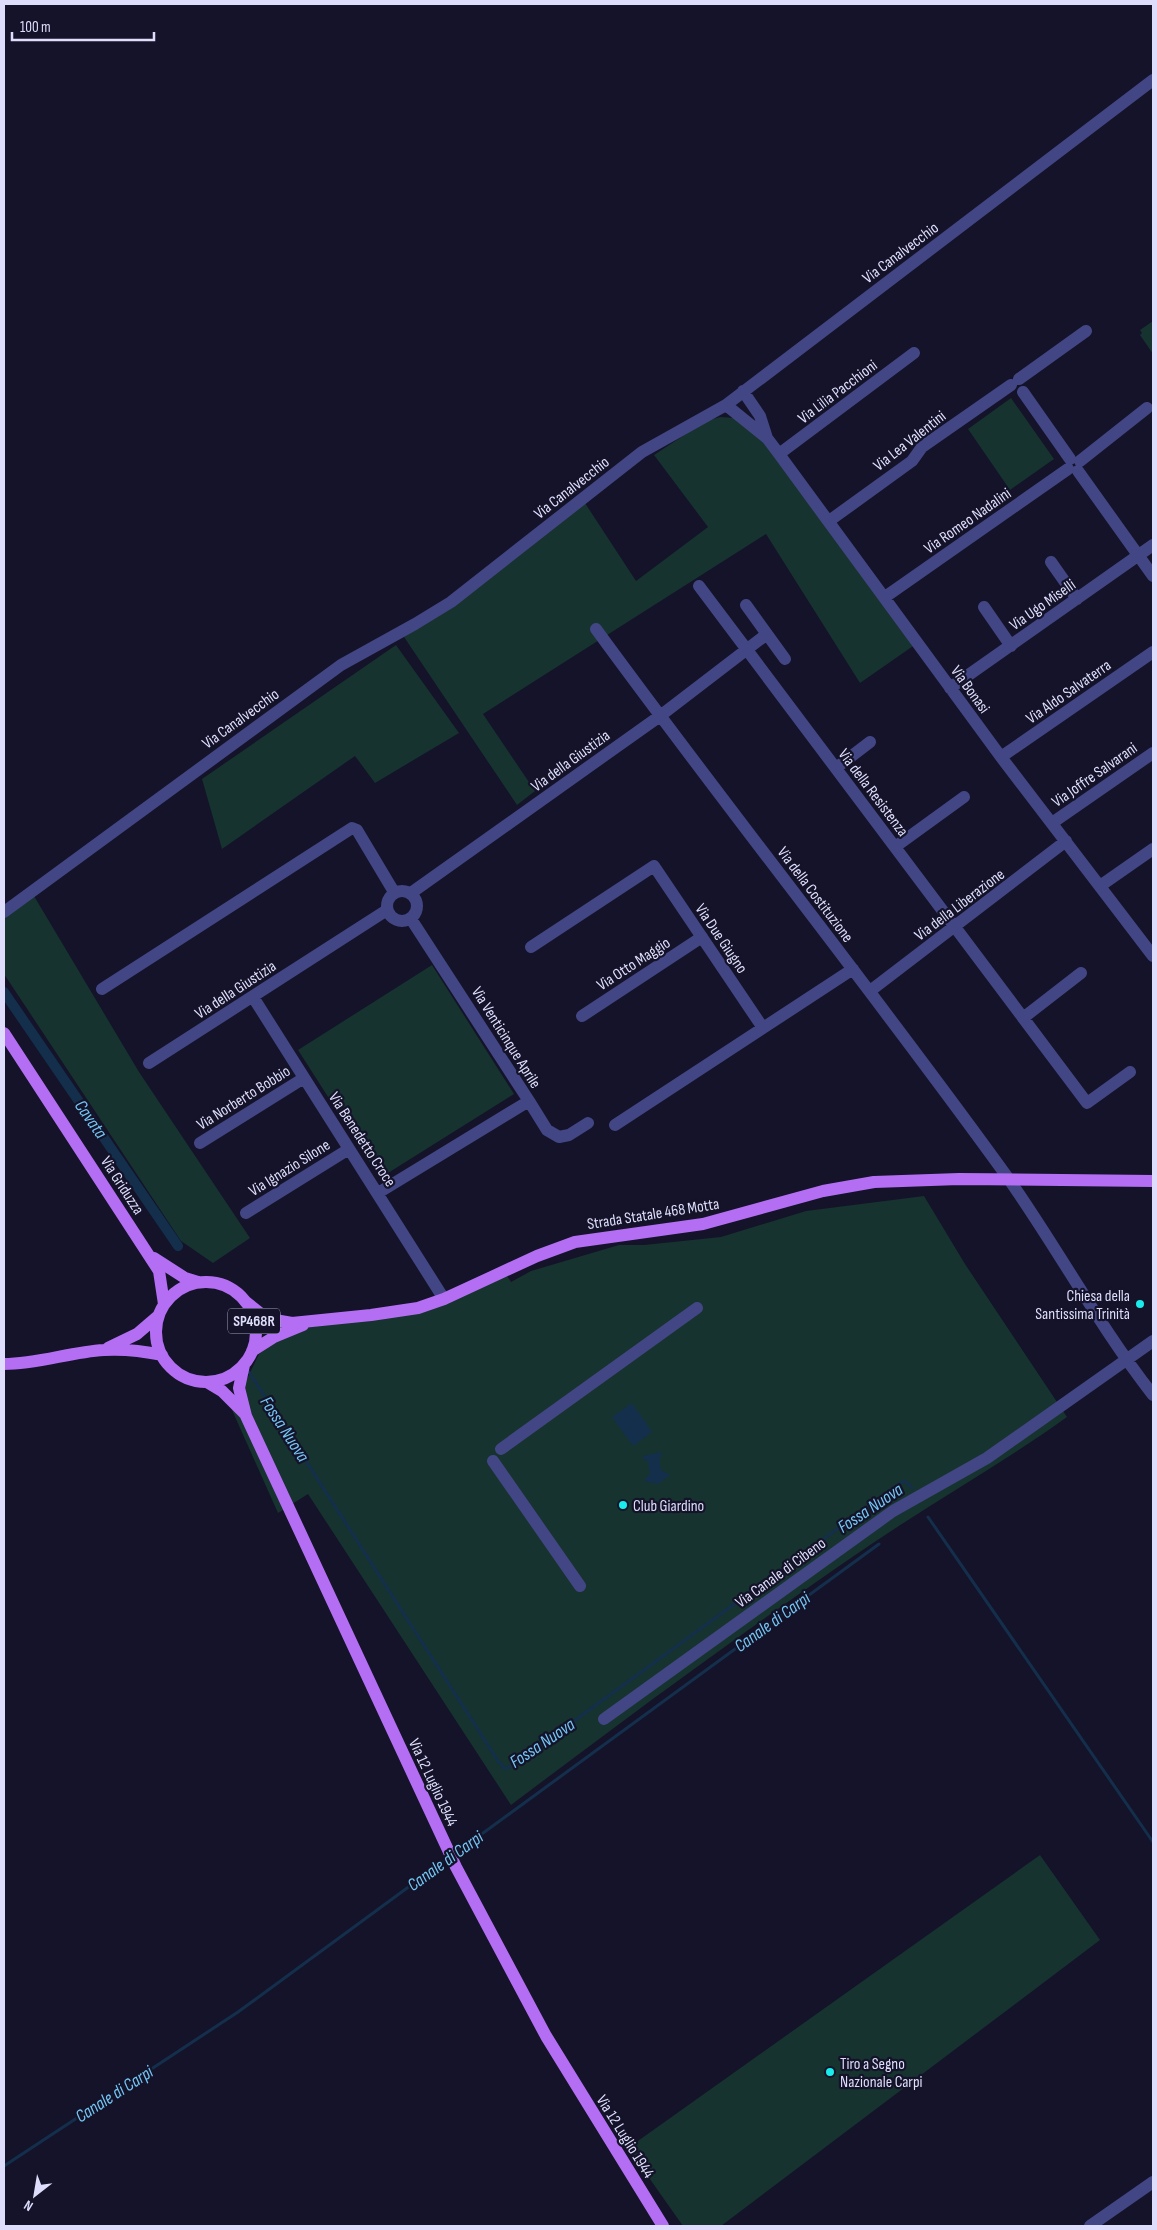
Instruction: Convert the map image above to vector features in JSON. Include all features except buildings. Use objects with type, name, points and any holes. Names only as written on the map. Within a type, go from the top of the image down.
[{"type":"main road","name":"Via Griduzza","points":[[4,1033],[150,1255],[159,1271],[164,1304]]},
{"type":"main road","name":"Strada Statale 468 Motta","points":[[313,1322],[418,1308],[444,1299],[538,1256],[590,1239],[703,1224],[848,1186],[914,1179],[1153,1181]]},
{"type":"main road","name":"Via Griduzza","points":[[150,1255],[185,1278],[198,1282]]},
{"type":"main road","name":"SP468R","points":[[198,1282],[224,1285],[236,1292],[246,1302],[256,1326],[256,1339],[252,1351],[244,1364],[228,1377],[207,1382]]},
{"type":"main road","points":[[103,1350],[138,1334],[158,1316],[164,1304],[173,1294],[185,1286],[198,1282]]},
{"type":"main road","points":[[246,1302],[261,1314],[275,1320],[292,1323],[313,1322]]},
{"type":"main road","points":[[158,1316],[157,1343],[162,1355],[170,1366],[181,1375],[207,1382],[222,1391],[246,1416]]},
{"type":"main road","points":[[252,1351],[274,1337],[313,1322]]},
{"type":"main road","points":[[4,1364],[25,1364],[103,1350],[138,1350],[162,1355]]},
{"type":"main road","points":[[244,1364],[239,1388],[246,1416]]},
{"type":"main road","name":"Via 12 Luglio 1944","points":[[246,1416],[456,1867],[546,2036],[663,2226]]},
{"type":"street","name":"Via Canalvecchio","points":[[4,912],[341,665],[451,602],[642,452],[726,405],[1153,80]]},
{"type":"street","name":"Via Lea Valentini","points":[[828,520],[912,461],[922,447],[1086,331]]},
{"type":"street","name":"Via Lilia Pacchioni","points":[[779,454],[914,353]]},
{"type":"street","points":[[1015,382],[1016,393],[1023,392],[1153,576]]},
{"type":"street","name":"Via Bonasi","points":[[743,391],[760,416],[767,438]]},
{"type":"street","name":"Via Bonasi","points":[[726,405],[767,438],[1001,757],[1153,956]]},
{"type":"street","name":"Via Romeo Nadalini","points":[[885,598],[1074,465],[1147,408]]},
{"type":"street","name":"Via Ugo Miselli","points":[[950,688],[1153,545]]},
{"type":"street","points":[[1051,562],[1078,599]]},
{"type":"street","name":"Via della Resistenza","points":[[699,586],[744,650],[836,768],[1087,1103],[1130,1072]]},
{"type":"street","points":[[746,605],[785,659]]},
{"type":"street","points":[[984,607],[1011,646]]},
{"type":"street","name":"Via della Costituzione","points":[[596,629],[870,991],[1009,1180],[1126,1361],[1153,1395]]},
{"type":"street","name":"Via della Giustizia","points":[[411,893],[660,716],[767,634]]},
{"type":"street","name":"Via Aldo Salvaterra","points":[[1001,757],[1153,652]]},
{"type":"street","points":[[836,768],[870,742]]},
{"type":"street","name":"Via Joffre Salvarani","points":[[1052,823],[1153,752]]},
{"type":"street","points":[[895,847],[964,797]]},
{"type":"street","points":[[102,989],[352,828],[357,830],[394,892]]},
{"type":"street","name":"Via della Liberazione","points":[[870,991],[1066,842]]},
{"type":"street","points":[[1100,886],[1153,849]]},
{"type":"street","name":"Via Due Giugno","points":[[531,947],[654,866],[763,1028]]},
{"type":"street","points":[[406,891],[411,893],[417,903],[417,909],[410,919],[404,921],[397,920],[387,910],[387,903],[394,892],[406,891]]},
{"type":"street","name":"Via della Giustizia","points":[[149,1063],[387,910]]},
{"type":"street","name":"Via Venticinque Aprile","points":[[378,1193],[529,1101],[410,919]]},
{"type":"street","name":"Via Otto Maggio","points":[[582,1016],[702,937]]},
{"type":"street","points":[[615,1125],[853,969]]},
{"type":"street","points":[[1023,1018],[1081,973]]},
{"type":"street","name":"Via Benedetto Croce","points":[[252,997],[444,1299]]},
{"type":"street","name":"Via Norberto Bobbio","points":[[200,1143],[304,1078]]},
{"type":"street","points":[[529,1101],[547,1130],[558,1137],[569,1135],[588,1122]]},
{"type":"street","name":"Via Ignazio Silone","points":[[246,1213],[349,1149]]},
{"type":"street","points":[[502,1449],[697,1308]]},
{"type":"street","name":"Via Canale di Cibeno","points":[[604,1720],[893,1512],[987,1458],[1153,1340]]},
{"type":"street","points":[[493,1461],[580,1586]]},
{"type":"street","points":[[1090,2226],[1153,2182]]},
{"type":"green space","points":[[1153,321],[1153,354],[1140,335],[1142,333],[1140,330]]},
{"type":"green space","points":[[1011,398],[1054,459],[1010,490],[968,429]]},
{"type":"green space","points":[[720,417],[735,418],[755,430],[916,644],[860,683],[766,534],[483,714],[535,791],[517,805],[402,634],[583,500],[636,581],[708,527],[654,455],[704,422]]},
{"type":"green space","points":[[396,645],[459,733],[375,783],[355,756],[222,849],[202,779]]},
{"type":"green space","points":[[34,896],[139,1072],[250,1238],[213,1263],[181,1241],[4,974],[4,919]]},
{"type":"green space","points":[[432,965],[514,1094],[380,1178],[298,1050]]},
{"type":"green space","name":"Club Giardino","points":[[924,1196],[965,1264],[1067,1417],[824,1576],[600,1738],[511,1805],[308,1494],[278,1513],[232,1410],[259,1354],[274,1342],[279,1319],[393,1309],[426,1303],[502,1268],[511,1282],[531,1271],[619,1245],[644,1245],[721,1237],[806,1211]]},
{"type":"green space","name":"Tiro a Segno Nazionale Carpi","points":[[1040,1855],[1100,1940],[721,2226],[683,2226],[628,2148]]},
{"type":"water","points":[[632,1403],[652,1432],[633,1446],[612,1417]]},
{"type":"water","points":[[661,1452],[662,1456],[659,1458],[661,1470],[670,1475],[658,1484],[644,1481],[650,1473],[648,1461],[644,1460],[643,1456]]},
{"type":"waterway","name":"Cavata","points":[[4,992],[178,1246]]},
{"type":"waterway","name":"Fossa Nuova","points":[[249,1372],[498,1761],[505,1769],[514,1765],[896,1486],[905,1481],[912,1488]]},
{"type":"waterway","name":"Fossa Nuova","points":[[928,1517],[1153,1842]]},
{"type":"waterway","name":"Canale di Carpi","points":[[453,1855],[879,1544]]},
{"type":"waterway","name":"Canale di Carpi","points":[[4,2166],[238,2012],[448,1858]]},
{"type":"place","name":"Chiesa della Santissima Trinità","points":[[1140,1304]]},
{"type":"place","name":"Club Giardino","points":[[623,1505]]},
{"type":"place","name":"Tiro a Segno Nazionale Carpi","points":[[830,2072]]}]
